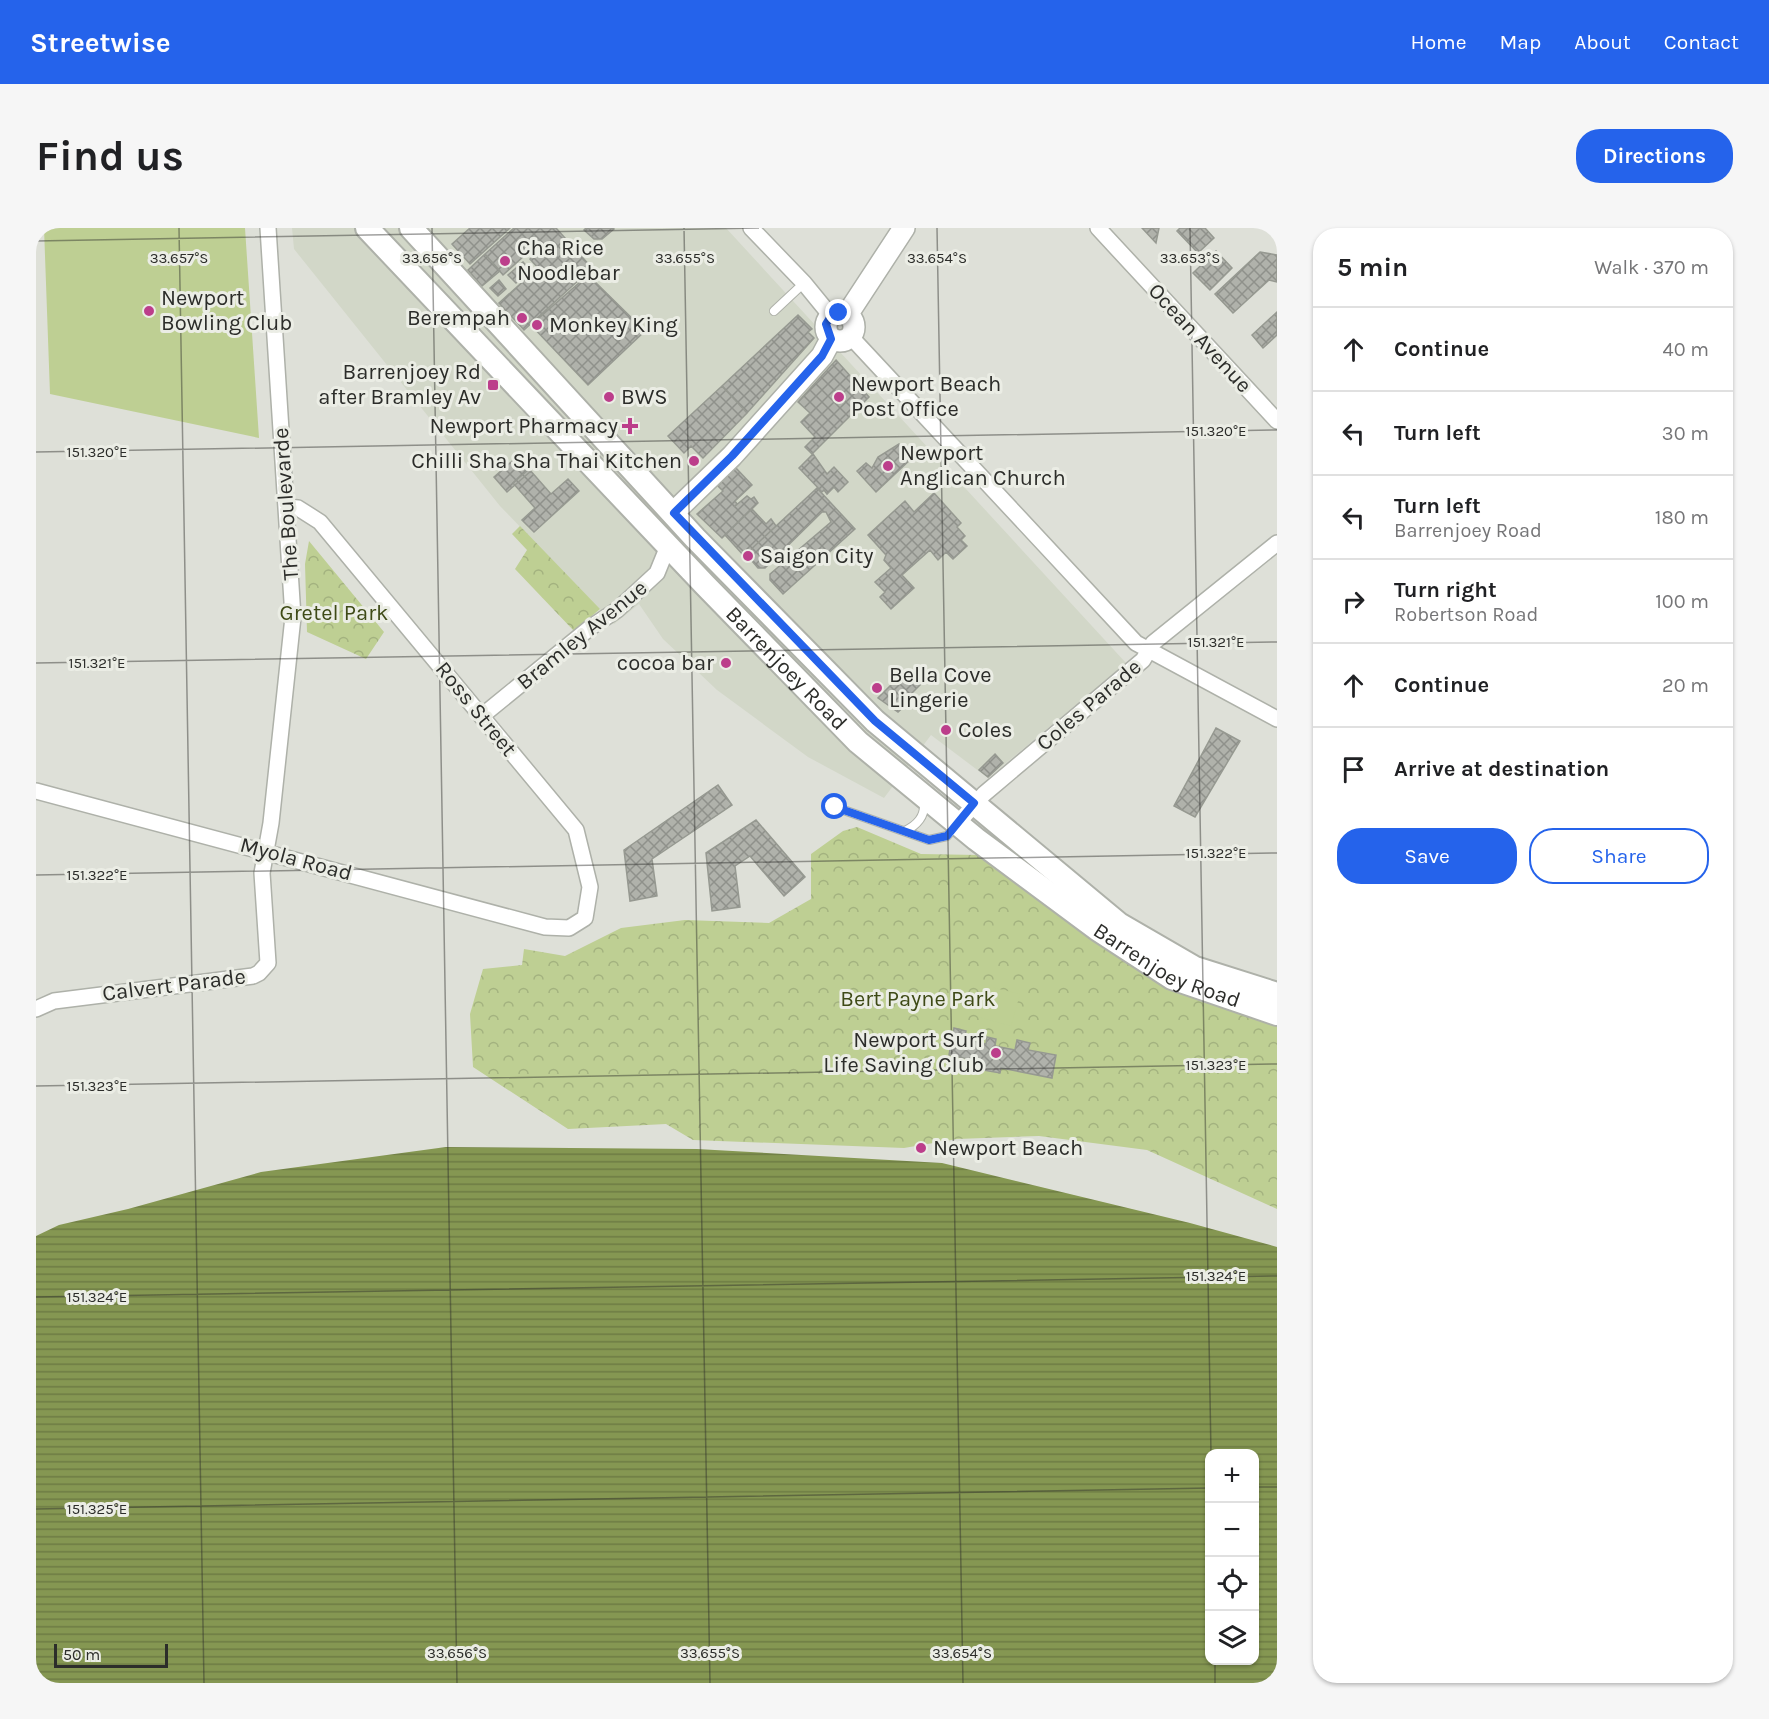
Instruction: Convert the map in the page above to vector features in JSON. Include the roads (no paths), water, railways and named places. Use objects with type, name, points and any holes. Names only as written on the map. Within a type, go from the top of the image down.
[{"type":"main road","name":"Barrenjoey Road","points":[[367,228],[668,546],[858,742],[957,824],[1097,929],[1172,978],[1277,1014]]},
{"type":"main road","name":"Barrenjoey Road","points":[[411,228],[674,513],[875,721],[1119,924],[1204,972],[1277,994]]},
{"type":"street","name":"The Boulevarde","points":[[266,851],[293,617],[268,228]]},
{"type":"street","points":[[674,513],[732,456],[841,338],[853,322],[839,316],[751,228]]},
{"type":"street","points":[[839,316],[904,228]]},
{"type":"street","name":"Ocean Avenue","points":[[1098,228],[1277,421]]},
{"type":"street","points":[[841,338],[1136,643],[1277,719]]},
{"type":"street","name":"Ross Street","points":[[287,507],[298,508],[320,522],[576,830],[588,873],[588,911],[585,918],[574,925],[555,929]]},
{"type":"street","name":"Coles Parade","points":[[957,824],[974,803],[1150,652],[1153,643],[1277,543]]},
{"type":"street","name":"Bramley Avenue","points":[[483,716],[591,627],[617,610],[657,573],[668,546]]},
{"type":"street","name":"Myola Road","points":[[36,791],[555,929]]},
{"type":"street","name":"Calvert Parade","points":[[36,1009],[54,1001],[245,978],[260,973],[265,968],[268,957],[262,873],[266,851]]},
{"type":"lane","points":[[774,311],[804,283]]},
{"type":"lane","points":[[905,831],[921,819],[925,810],[924,797]]},
{"type":"lane","points":[[835,807],[929,840],[947,836],[957,824]]},
{"type":"place","name":"Cha Rice Noodlebar","points":[[505,261]]},
{"type":"place","name":"Newport Bowling Club","points":[[149,311]]},
{"type":"place","name":"Berempah","points":[[522,318]]},
{"type":"place","name":"Monkey King","points":[[537,325]]},
{"type":"place","name":"Barrenjoey Rd after Bramley Av","points":[[493,385]]},
{"type":"place","name":"BWS","points":[[609,397]]},
{"type":"place","name":"Newport Beach Post Office","points":[[839,397]]},
{"type":"place","name":"Newport Pharmacy","points":[[630,426]]},
{"type":"place","name":"Chilli Sha Sha Thai Kitchen","points":[[694,461]]},
{"type":"place","name":"Newport Anglican Church","points":[[888,466]]},
{"type":"place","name":"Saigon City","points":[[748,556]]},
{"type":"place","name":"cocoa bar","points":[[726,663]]},
{"type":"place","name":"Bella Cove Lingerie","points":[[877,688]]},
{"type":"place","name":"Coles","points":[[946,730]]},
{"type":"place","name":"Newport Surf Life Saving Club","points":[[996,1053]]},
{"type":"place","name":"Newport Beach","points":[[921,1148]]},
{"type":"park label","name":"Gretel Park","points":[[334,613]]},
{"type":"park label","name":"Bert Payne Park","points":[[918,999]]}]
